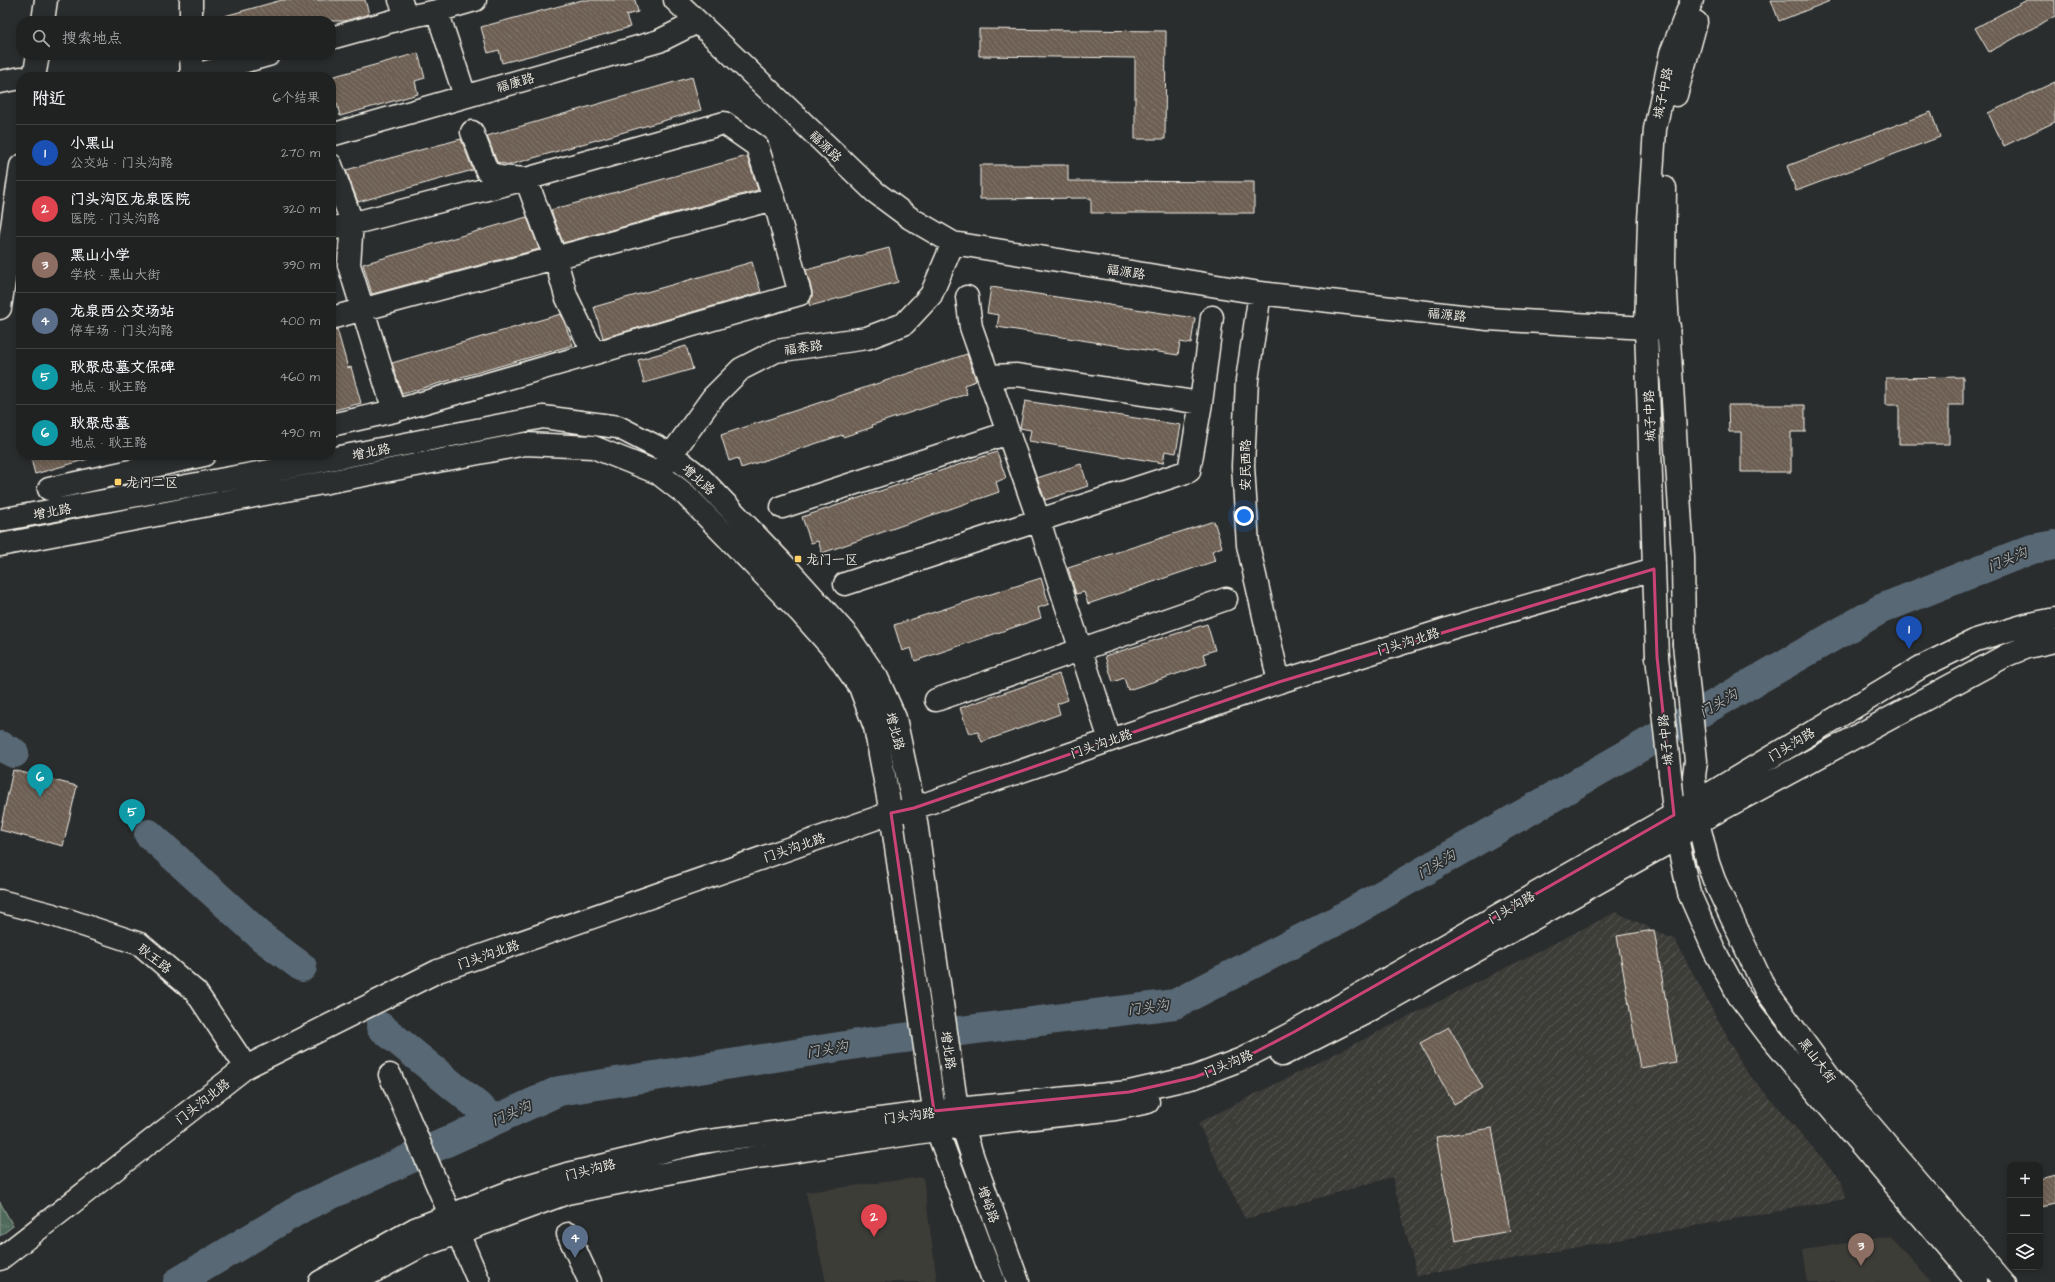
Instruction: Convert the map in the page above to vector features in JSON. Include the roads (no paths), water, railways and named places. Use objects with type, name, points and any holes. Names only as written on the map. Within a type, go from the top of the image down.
[{"type":"street","points":[[44,16],[46,0]]},
{"type":"street","points":[[191,0],[191,16]]},
{"type":"street","points":[[336,36],[403,8],[437,11],[475,0]]},
{"type":"street","name":"福源路","points":[[675,0],[875,192],[910,218],[952,243],[1260,293],[1488,319],[1646,328],[1669,327]]},
{"type":"street","name":"城子中路","points":[[1677,838],[1669,777],[1657,657],[1646,328],[1649,220],[1655,129],[1671,53],[1692,0]]},
{"type":"street","name":"城子中路","points":[[1696,761],[1684,644],[1683,556],[1664,263],[1666,127],[1703,0]]},
{"type":"street","points":[[437,11],[465,96]]},
{"type":"street","name":"福康路","points":[[336,134],[660,41],[697,22]]},
{"type":"street","points":[[191,69],[240,60]]},
{"type":"street","points":[[0,82],[16,77]]},
{"type":"street","points":[[336,227],[352,222],[526,179],[724,123],[757,146],[774,199],[800,294],[593,352],[394,411],[336,424]]},
{"type":"street","points":[[472,132],[487,171],[499,176],[526,179]]},
{"type":"street","points":[[336,179],[352,222],[349,264],[394,411]]},
{"type":"street","points":[[526,179],[555,257],[566,296],[593,352]]},
{"type":"street","points":[[336,317],[774,199]]},
{"type":"street","points":[[0,308],[16,202]]},
{"type":"street","name":"福泰路","points":[[658,473],[713,397],[740,369],[776,351],[867,338],[904,324],[931,295],[952,243]]},
{"type":"street","name":"安民西路","points":[[1260,293],[1247,380],[1242,466],[1248,545],[1279,682]]},
{"type":"street","points":[[967,297],[971,326],[1082,649],[1110,740]]},
{"type":"street","points":[[845,584],[1189,471],[1201,403],[1212,317]]},
{"type":"street","points":[[989,376],[1017,375],[1201,403]]},
{"type":"street","name":"增北路","points":[[336,458],[543,417],[618,427],[671,454],[700,477],[786,567],[848,636],[873,672],[895,718],[914,808],[952,1075],[960,1117]]},
{"type":"street","points":[[782,507],[1008,433]]},
{"type":"street","name":"增北路","points":[[0,545],[525,444],[593,447],[658,473],[685,494],[799,611],[833,649],[860,687],[875,727],[891,813],[936,1121]]},
{"type":"street","points":[[49,489],[179,460]]},
{"type":"street","name":"增北路","points":[[0,520],[325,460]]},
{"type":"street","name":"门头沟北路","points":[[0,1259],[246,1067],[438,972],[891,813],[914,808],[1279,682],[1454,626],[1654,569]]},
{"type":"street","points":[[936,700],[1226,599]]},
{"type":"street","name":"门头沟路","points":[[960,1117],[1115,1110],[1194,1091],[1245,1074],[1363,1014],[1677,838],[1697,812],[1921,667],[1976,640],[2006,630],[2055,619]]},
{"type":"street","name":"门头沟路","points":[[320,1282],[415,1229],[452,1220],[575,1192],[936,1121],[1129,1092],[1195,1077],[1242,1060],[1294,1032],[1674,814],[1697,812],[2007,655],[2055,641]]},
{"type":"street","name":"黑山大街","points":[[1696,761],[1694,776],[1697,812],[1714,880],[1765,988],[1830,1078],[2004,1282]]},
{"type":"street","name":"黑山大街","points":[[1677,838],[1689,893],[1715,952],[1739,996],[1771,1038],[1977,1282]]},
{"type":"street","name":"耿王路","points":[[0,901],[53,915],[140,944],[196,992],[246,1067]]},
{"type":"street","points":[[390,1074],[479,1282]]},
{"type":"street","name":"增峪路","points":[[960,1117],[1018,1282]]},
{"type":"street","name":"增峪路","points":[[936,1121],[994,1282]]},
{"type":"street","name":"门头沟路","points":[[354,1282],[419,1247],[452,1220]]},
{"type":"street","points":[[568,1234],[590,1282]]},
{"type":"waterway","name":"门头沟","points":[[178,1282],[305,1206],[559,1091],[864,1043],[1175,1004],[1340,919],[1881,609],[2032,549],[2055,545]]},
{"type":"waterway","points":[[0,746],[14,753]]},
{"type":"waterway","points":[[149,834],[263,938],[302,967]]},
{"type":"waterway","points":[[381,1027],[495,1120]]},
{"type":"place","name":"龙门二区","points":[[118,482]]},
{"type":"place","name":"龙门一区","points":[[798,559]]},
{"type":"place","name":"小黑山","points":[[1909,649]]},
{"type":"place","name":"耿聚忠墓","points":[[40,797]]},
{"type":"place","name":"耿聚忠墓文保碑","points":[[132,832]]},
{"type":"place","name":"门头沟区龙泉医院","points":[[874,1237]]},
{"type":"place","name":"龙泉西公交场站","points":[[575,1258]]},
{"type":"place","name":"黑山小学","points":[[1861,1266]]}]
